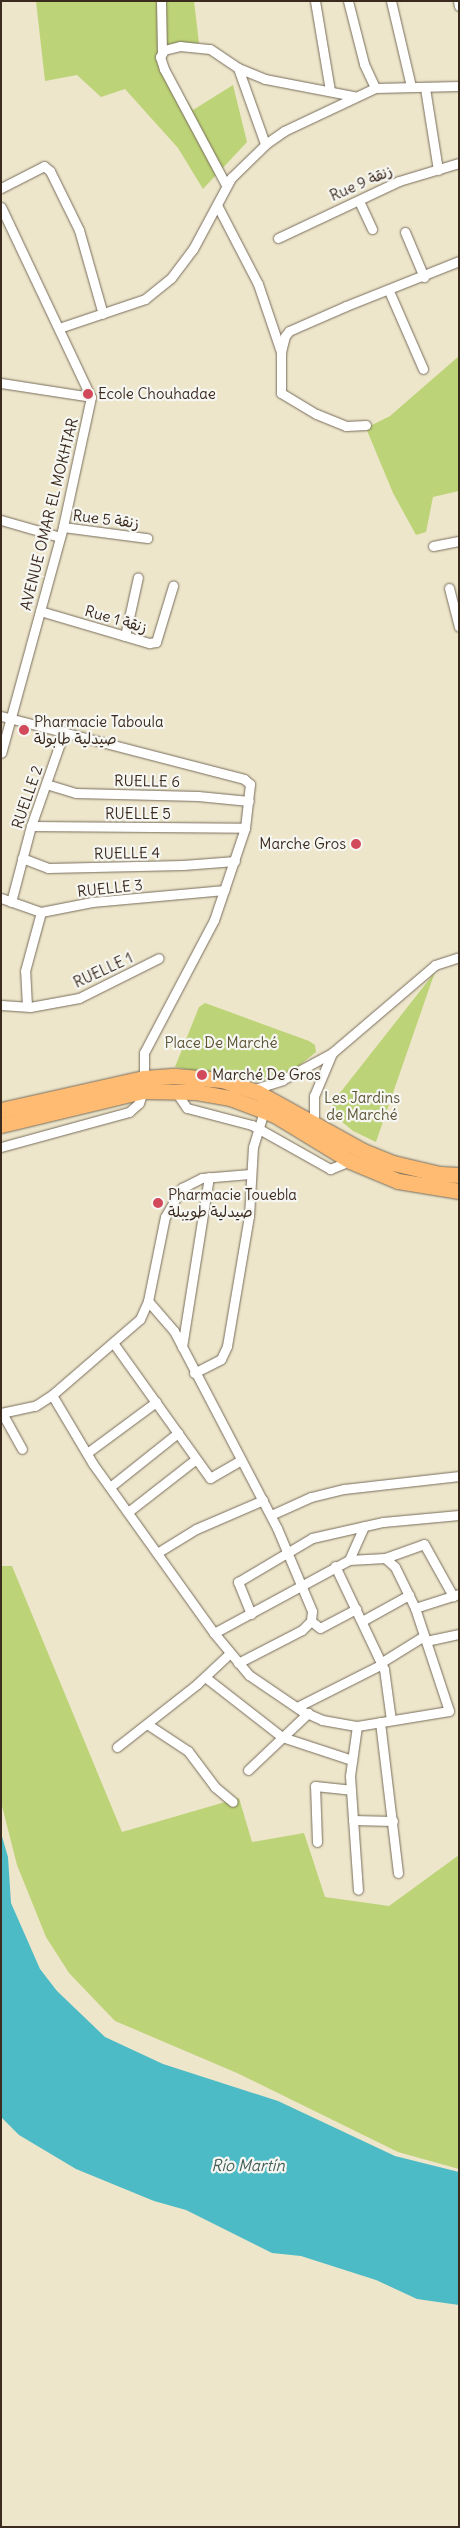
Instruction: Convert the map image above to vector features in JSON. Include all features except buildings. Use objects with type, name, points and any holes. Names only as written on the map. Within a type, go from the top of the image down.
[{"type":"highway","points":[[1,1110],[187,1077],[246,1087],[308,1127],[350,1161],[398,1181],[459,1191]]},
{"type":"highway","points":[[1,1126],[144,1084],[230,1098],[308,1127],[393,1163],[440,1174],[459,1174]]},
{"type":"street","points":[[161,1],[164,69],[226,185]]},
{"type":"street","points":[[315,1],[330,91]]},
{"type":"street","points":[[348,1],[364,64],[375,88]]},
{"type":"street","points":[[391,1],[411,86]]},
{"type":"street","points":[[458,1],[459,6]]},
{"type":"street","points":[[162,53],[174,47],[210,49],[238,68],[282,83],[353,96]]},
{"type":"street","points":[[238,68],[266,144]]},
{"type":"street","points":[[59,328],[145,299],[171,278],[186,261],[226,185],[266,144],[353,96],[375,88],[459,86]]},
{"type":"street","points":[[425,88],[438,170]]},
{"type":"street","name":"Rue 9 زنقة","points":[[278,238],[399,181],[459,163]]},
{"type":"street","points":[[1,188],[44,166],[50,171],[79,230],[102,314]]},
{"type":"street","points":[[359,201],[372,229]]},
{"type":"street","points":[[217,205],[258,284],[281,352]]},
{"type":"street","points":[[1,207],[91,396]]},
{"type":"street","points":[[406,232],[424,277]]},
{"type":"street","points":[[366,425],[346,426],[288,398],[282,393],[280,385],[281,352],[289,331],[459,261]]},
{"type":"street","points":[[389,291],[423,368]]},
{"type":"street","points":[[1,383],[91,396]]},
{"type":"street","name":"AVENUE OMAR EL MOKHTAR","points":[[1,753],[6,717],[40,611],[60,537],[91,396]]},
{"type":"street","points":[[1,520],[60,537]]},
{"type":"street","name":"Rue 5 زنقة","points":[[62,528],[147,538]]},
{"type":"street","points":[[433,546],[459,541]]},
{"type":"street","points":[[125,636],[138,577]]},
{"type":"street","name":"Rue 1 زنقة","points":[[40,611],[149,643],[159,640],[173,586]]},
{"type":"street","points":[[449,588],[459,627]]},
{"type":"street","points":[[1,1147],[129,1112],[139,1103],[144,1084],[144,1053],[199,951],[224,890],[245,828],[250,786],[244,779],[6,717]]},
{"type":"street","name":"RUELLE 2","points":[[11,902],[31,826],[64,732]]},
{"type":"street","name":"RUELLE 6","points":[[46,784],[76,793],[198,796],[249,801]]},
{"type":"street","name":"RUELLE 5","points":[[31,826],[245,828]]},
{"type":"street","name":"RUELLE 4","points":[[22,858],[48,868],[183,865],[235,860]]},
{"type":"street","name":"RUELLE 3","points":[[1,898],[41,912],[92,902],[224,890]]},
{"type":"street","points":[[27,1006],[25,972],[41,912]]},
{"type":"street","points":[[246,1087],[282,1080],[332,1053],[435,966],[459,957]]},
{"type":"street","name":"RUELLE 1","points":[[1,1005],[27,1006],[79,998],[160,958]]},
{"type":"street","points":[[308,1127],[314,1096],[332,1053]]},
{"type":"street","points":[[174,1089],[187,1108],[257,1128],[330,1169],[350,1161]]},
{"type":"street","points":[[194,1373],[214,1364],[225,1355],[249,1216],[250,1174],[257,1128],[264,1110]]},
{"type":"street","points":[[22,1449],[2,1413],[35,1406],[52,1395],[114,1344],[140,1318],[148,1301],[168,1209],[182,1188],[209,1177],[250,1174]]},
{"type":"street","points":[[182,1347],[209,1177]]},
{"type":"street","points":[[148,1301],[167,1321],[242,1460],[271,1515],[312,1611],[311,1621],[302,1630],[238,1663]]},
{"type":"street","points":[[114,1344],[210,1478],[242,1460]]},
{"type":"street","points":[[52,1395],[110,1488],[214,1633],[238,1663],[260,1685],[308,1713],[338,1724],[357,1726],[454,1710],[425,1639],[410,1595],[395,1567],[385,1558]]},
{"type":"street","points":[[87,1453],[156,1402]]},
{"type":"street","points":[[110,1488],[178,1434]]},
{"type":"street","points":[[128,1512],[196,1459]]},
{"type":"street","points":[[271,1515],[311,1497],[344,1489],[459,1476]]},
{"type":"street","points":[[158,1553],[202,1526],[263,1500]]},
{"type":"street","points":[[251,1614],[238,1582],[312,1538],[364,1526],[459,1515]]},
{"type":"street","points":[[349,1560],[364,1526]]},
{"type":"street","points":[[214,1633],[302,1588],[335,1566],[349,1560],[385,1558],[424,1544],[456,1595],[415,1608]]},
{"type":"street","points":[[335,1566],[382,1663],[392,1720]]},
{"type":"street","points":[[362,1621],[410,1595]]},
{"type":"street","points":[[311,1621],[320,1628],[356,1609]]},
{"type":"street","points":[[296,1707],[425,1639],[459,1634]]},
{"type":"street","points":[[117,1747],[205,1677],[230,1653]]},
{"type":"street","points":[[205,1677],[282,1737],[352,1760]]},
{"type":"street","points":[[248,1770],[308,1713]]},
{"type":"street","points":[[380,1722],[398,1872]]},
{"type":"street","points":[[147,1724],[188,1751],[215,1788],[233,1802]]},
{"type":"street","points":[[357,1726],[352,1760],[351,1790],[358,1890]]},
{"type":"street","points":[[316,1842],[315,1786],[351,1790]]},
{"type":"street","points":[[353,1820],[393,1821]]},
{"type":"green space","points":[[36,1],[194,1],[199,43],[157,55],[193,110],[233,85],[247,142],[203,189],[178,148],[125,89],[101,97],[77,75],[45,81]]},
{"type":"green space","points":[[459,356],[459,491],[433,497],[426,532],[416,535],[393,493],[366,428],[390,416]]},
{"type":"green space","name":"Les Jardins de Marché","points":[[435,972],[376,1142],[353,1131],[335,1116],[332,1103]]},
{"type":"green space","name":"Place De Marché","points":[[205,1003],[309,1041],[315,1045],[316,1052],[284,1078],[253,1082],[175,1067],[199,1007]]},
{"type":"green space","points":[[1,1566],[12,1566],[122,1832],[239,1798],[252,1842],[304,1833],[325,1897],[389,1906],[459,1855],[459,2169],[398,2152],[237,2073],[115,2021],[69,1973],[46,1937],[17,1865],[1,1802]]},
{"type":"water","name":"Río Martín","points":[[1,1833],[8,1857],[11,1903],[40,1969],[57,1991],[105,2037],[163,2064],[278,2101],[395,2156],[459,2172],[459,2305],[417,2299],[376,2280],[301,2256],[272,2253],[186,2210],[154,2201],[76,2169],[19,2135],[1,2117]]},
{"type":"place","name":"Ecole Chouhadae","points":[[88,394]]},
{"type":"place","name":"Pharmacie Taboula صيدلية طابولة","points":[[24,730]]},
{"type":"place","name":"Marche Gros","points":[[356,844]]},
{"type":"place","name":"Marché De Gros","points":[[202,1075]]},
{"type":"place","name":"Pharmacie Touebla صيدلية طويبلة","points":[[158,1203]]}]
